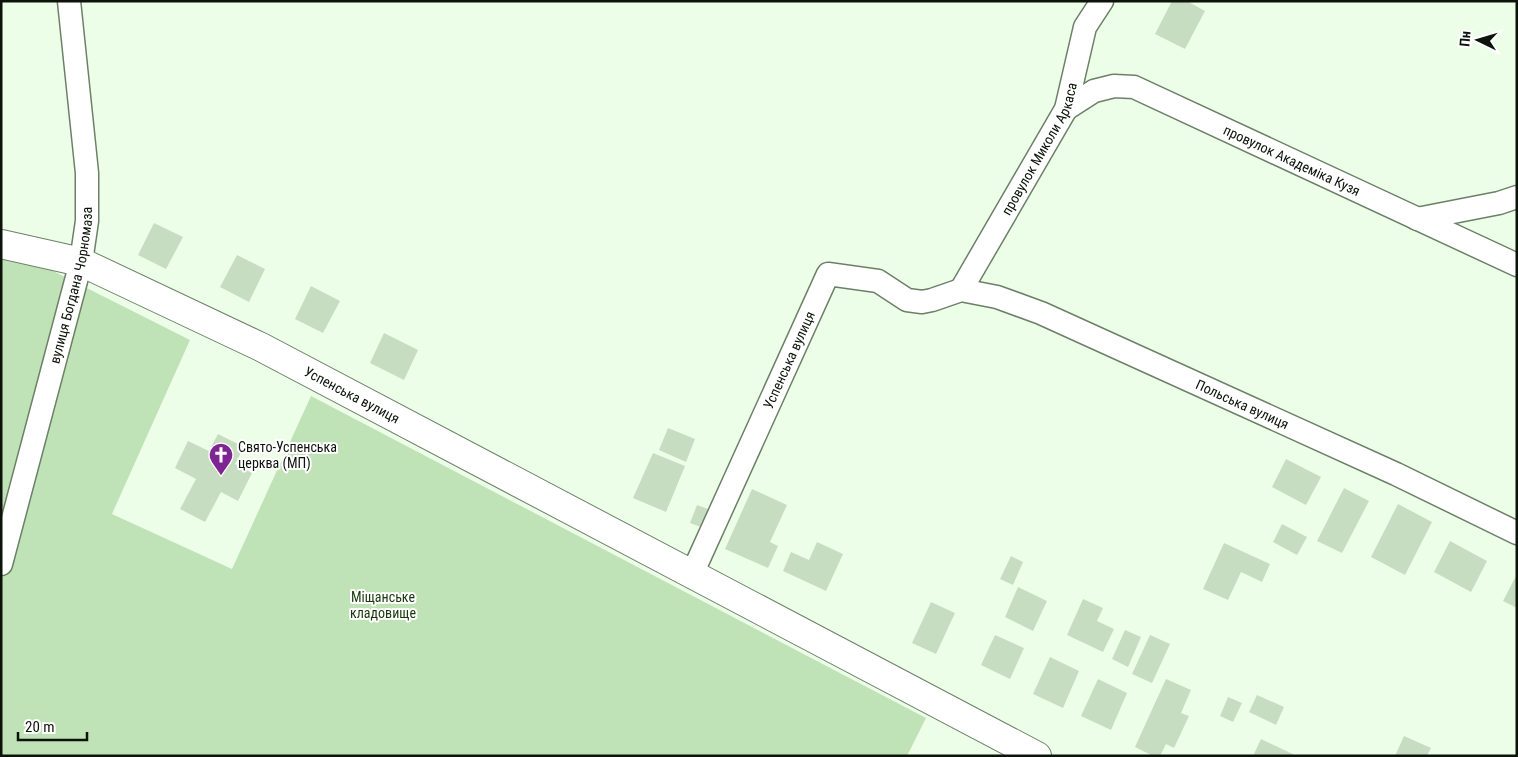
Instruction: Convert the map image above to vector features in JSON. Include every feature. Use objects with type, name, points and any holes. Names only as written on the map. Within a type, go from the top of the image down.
[{"type":"street","name":"вулиця Богдана Чорномаза","points":[[1,564],[81,262],[87,221],[87,173],[69,1]]},
{"type":"street","name":"провулок Миколи Аркаса","points":[[961,290],[1066,109],[1086,27],[1102,1]]},
{"type":"street","name":"провулок Академіка Кузя","points":[[1066,109],[1094,91],[1114,86],[1134,87],[1517,265]]},
{"type":"street","points":[[1417,219],[1499,203],[1517,197]]},
{"type":"street","name":"Успенська вулиця","points":[[1,244],[81,262],[261,347],[1037,756]]},
{"type":"street","name":"Успенська вулиця","points":[[692,574],[828,274],[878,281],[907,300],[922,302],[961,290]]},
{"type":"street","name":"Польська вулиця","points":[[961,290],[997,297],[1041,314],[1396,474],[1517,533]]},
{"type":"green space","name":"Міщанське кладовище","points":[[1,256],[49,269],[190,340],[112,514],[232,569],[311,396],[926,718],[907,756],[1,756]]},
{"type":"building","points":[[1172,1],[1187,1],[1205,11],[1185,49],[1155,34]]},
{"type":"building","points":[[154,223],[183,237],[166,269],[138,255]]},
{"type":"building","points":[[237,255],[265,269],[249,302],[220,287]]},
{"type":"building","points":[[311,286],[340,301],[323,333],[295,319]]},
{"type":"building","points":[[384,333],[418,350],[404,380],[370,363]]},
{"type":"building","points":[[668,428],[695,439],[686,462],[659,450]]},
{"type":"building","name":"Свято-Успенська церква (МП)","points":[[218,434],[244,447],[235,464],[252,473],[238,501],[221,492],[205,522],[180,509],[196,479],[175,468],[188,441],[209,451]]},
{"type":"building","points":[[653,453],[685,466],[666,512],[633,498]]},
{"type":"building","points":[[1286,459],[1321,477],[1306,505],[1272,487]]},
{"type":"building","points":[[1344,488],[1369,501],[1342,553],[1317,541]]},
{"type":"building","points":[[752,489],[787,505],[770,542],[778,546],[768,568],[725,549]]},
{"type":"building","points":[[1398,504],[1432,522],[1405,575],[1371,557]]},
{"type":"building","points":[[697,505],[716,512],[709,530],[690,523]]},
{"type":"building","points":[[1282,524],[1307,537],[1297,555],[1273,542]]},
{"type":"building","points":[[1450,541],[1487,561],[1471,592],[1434,572]]},
{"type":"building","points":[[817,542],[843,554],[826,591],[783,571],[791,552],[809,560]]},
{"type":"building","points":[[1224,543],[1270,564],[1262,582],[1241,572],[1228,600],[1203,589]]},
{"type":"building","points":[[1011,556],[1023,562],[1013,585],[1000,579]]},
{"type":"building","points":[[1517,574],[1517,608],[1503,601]]},
{"type":"building","points":[[1018,587],[1047,601],[1033,631],[1005,617]]},
{"type":"building","points":[[1083,599],[1103,608],[1097,621],[1114,629],[1103,652],[1067,635]]},
{"type":"building","points":[[931,602],[955,613],[936,654],[912,643]]},
{"type":"building","points":[[1125,630],[1141,637],[1128,667],[1112,659]]},
{"type":"building","points":[[995,635],[1024,648],[1010,679],[981,665]]},
{"type":"building","points":[[1150,635],[1170,644],[1152,683],[1132,674]]},
{"type":"building","points":[[1050,657],[1079,671],[1063,708],[1033,694]]},
{"type":"building","points":[[1098,679],[1127,693],[1111,730],[1081,716]]},
{"type":"building","points":[[1166,679],[1191,690],[1181,713],[1189,716],[1174,748],[1166,744],[1160,756],[1153,756],[1135,747]]},
{"type":"building","points":[[1257,695],[1284,707],[1276,725],[1249,712]]},
{"type":"building","points":[[1228,697],[1242,703],[1233,722],[1220,716]]},
{"type":"building","points":[[1404,736],[1431,748],[1427,756],[1395,756]]},
{"type":"building","points":[[1261,739],[1297,756],[1253,756]]},
{"type":"place","name":"Свято-Успенська церква (МП)","points":[[221,476]]}]
